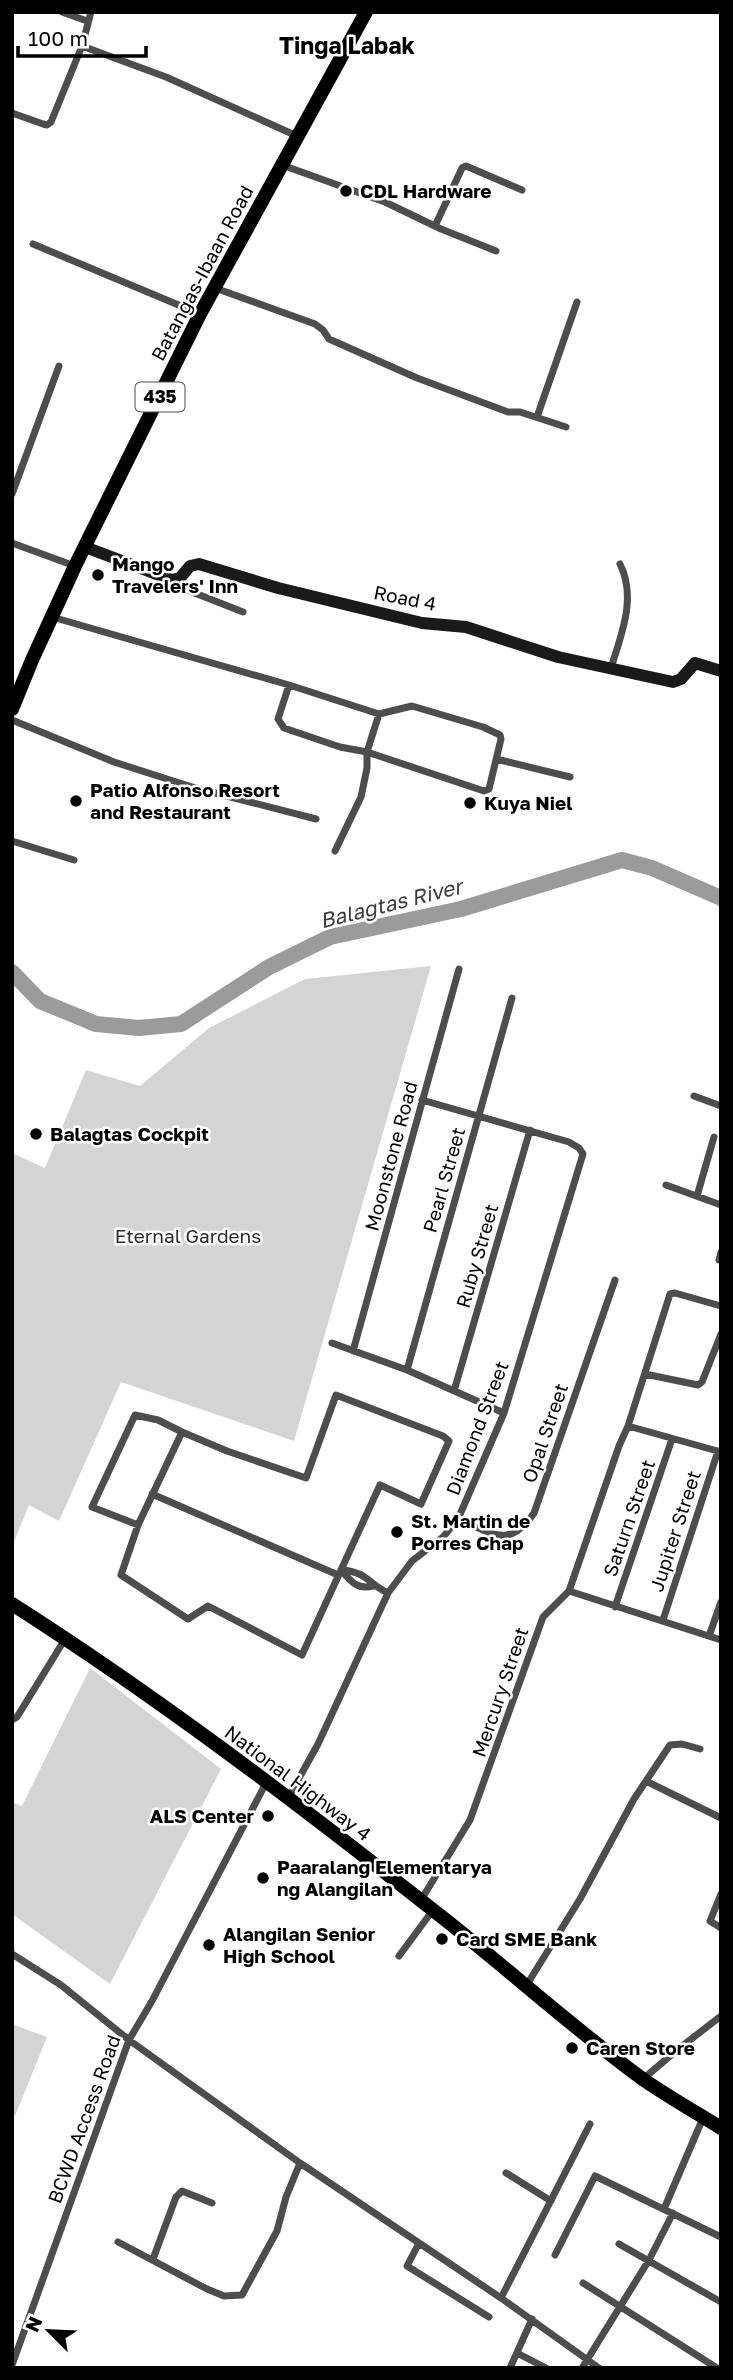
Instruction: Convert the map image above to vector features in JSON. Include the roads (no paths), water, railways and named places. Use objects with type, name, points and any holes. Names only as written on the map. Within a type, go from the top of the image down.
[{"type":"main road","name":"Batangas-Ibaan Road","points":[[12,709],[75,566],[200,314],[366,12]]},
{"type":"main road","name":"National Highway 4","points":[[12,1604],[66,1638],[288,1799],[421,1900],[643,2079],[721,2128]]},
{"type":"street","points":[[62,12],[88,21]]},
{"type":"street","points":[[12,113],[47,125],[51,122],[82,46],[91,12]]},
{"type":"street","points":[[82,46],[166,77],[297,136]]},
{"type":"street","points":[[281,165],[385,202],[496,251]]},
{"type":"street","points":[[436,226],[466,166],[523,190]]},
{"type":"street","points":[[33,244],[142,287],[200,314]]},
{"type":"street","points":[[215,288],[314,324],[320,327],[329,339],[417,378],[508,412],[520,412],[566,426]]},
{"type":"street","points":[[537,417],[577,302]]},
{"type":"street","points":[[12,494],[59,366]]},
{"type":"street","points":[[12,543],[75,566]]},
{"type":"street","points":[[85,547],[172,580],[182,588],[243,612]]},
{"type":"street","name":"Road 4","points":[[172,580],[180,578],[190,566],[199,564],[278,589],[422,624],[466,627],[536,651],[673,681],[681,679],[695,663],[721,671]]},
{"type":"street","points":[[611,668],[624,625],[628,599],[627,580],[620,564]]},
{"type":"street","points":[[51,617],[289,685],[379,714],[412,706],[483,727],[500,735],[501,739],[489,789],[484,791],[368,752],[340,747],[284,729],[278,719],[289,685]]},
{"type":"street","points":[[335,851],[361,797],[368,752],[379,714]]},
{"type":"street","points":[[12,720],[114,762],[192,787],[316,819]]},
{"type":"street","points":[[496,759],[570,777]]},
{"type":"street","points":[[12,841],[74,860]]},
{"type":"street","name":"Moonstone Road","points":[[353,1351],[459,969]]},
{"type":"street","name":"Pearl Street","points":[[407,1370],[512,998]]},
{"type":"street","points":[[694,1096],[721,1106]]},
{"type":"street","name":"Diamond Street","points":[[288,1799],[318,1744],[388,1593],[412,1561],[443,1537],[458,1519],[504,1413],[583,1154],[569,1142],[422,1100]]},
{"type":"street","name":"Ruby Street","points":[[454,1391],[530,1130]]},
{"type":"street","points":[[697,1196],[714,1137]]},
{"type":"street","points":[[666,1185],[720,1202]]},
{"type":"street","points":[[719,1260],[721,1252]]},
{"type":"street","name":"Opal Street","points":[[458,1519],[498,1536],[511,1536],[524,1527],[534,1513],[615,1279]]},
{"type":"street","name":"Mercury Street","points":[[421,1900],[470,1820],[543,1617],[569,1591],[618,1446],[628,1426],[670,1294],[721,1306]]},
{"type":"street","points":[[645,1374],[698,1385],[702,1382],[721,1334]]},
{"type":"street","points":[[332,1343],[407,1370],[504,1413]]},
{"type":"street","points":[[138,1525],[92,1507],[135,1415],[158,1420],[182,1432],[306,1478],[334,1398],[338,1395],[443,1436],[449,1441],[421,1504],[380,1485],[302,1655],[208,1606],[188,1619],[121,1575],[138,1525],[182,1432]]},
{"type":"street","points":[[628,1426],[720,1451]]},
{"type":"street","name":"Saturn Street","points":[[615,1607],[672,1439]]},
{"type":"street","name":"Jupiter Street","points":[[663,1620],[720,1451]]},
{"type":"street","points":[[152,1494],[340,1573],[356,1571],[368,1577],[373,1586],[388,1593]]},
{"type":"street","points":[[569,1591],[721,1640]]},
{"type":"street","points":[[709,1636],[721,1602]]},
{"type":"street","points":[[12,1720],[17,1717],[66,1638]]},
{"type":"street","points":[[525,1986],[580,1899],[634,1799],[670,1745],[682,1744],[700,1749]]},
{"type":"street","points":[[646,1781],[721,1818]]},
{"type":"street","name":"BCWD Access Road","points":[[12,2365],[129,2040],[266,1783]]},
{"type":"street","points":[[721,1894],[709,1921],[721,1928]]},
{"type":"street","points":[[399,1956],[433,1910]]},
{"type":"street","points":[[12,1954],[61,1985],[129,2040],[300,2163],[600,2368]]},
{"type":"street","points":[[643,2079],[721,2016]]},
{"type":"street","points":[[664,2209],[703,2117]]},
{"type":"street","points":[[501,2298],[590,2124]]},
{"type":"street","points":[[118,2242],[207,2289],[224,2296],[242,2295],[277,2231],[286,2197],[300,2163]]},
{"type":"street","points":[[506,2173],[551,2201]]},
{"type":"street","points":[[555,2255],[595,2176],[721,2237]]},
{"type":"street","points":[[152,2259],[179,2193],[182,2191],[212,2203]]},
{"type":"street","points":[[582,2368],[649,2260],[673,2213]]},
{"type":"street","points":[[419,2243],[407,2266],[489,2317]]},
{"type":"street","points":[[619,2244],[721,2302]]},
{"type":"street","points":[[583,2283],[717,2368]]},
{"type":"street","points":[[510,2368],[532,2319]]},
{"type":"street","points":[[517,2353],[545,2368]]},
{"type":"waterway","name":"Balagtas River","points":[[12,972],[40,1001],[96,1024],[139,1028],[181,1024],[269,967],[330,937],[461,909],[622,860],[652,868],[721,898]]},
{"type":"place","name":"CDL Hardware","points":[[346,191]]},
{"type":"place","name":"Mango Travelers' Inn","points":[[98,575]]},
{"type":"place","name":"Patio Alfonso Resort and Restaurant","points":[[76,801]]},
{"type":"place","name":"Kuya Niel","points":[[470,803]]},
{"type":"place","name":"Balagtas Cockpit","points":[[36,1134]]},
{"type":"place","name":"St. Martin de Porres Chap","points":[[397,1532]]},
{"type":"place","name":"ALS Center","points":[[268,1816]]},
{"type":"place","name":"Paaralang Elementarya ng Alangilan","points":[[263,1878]]},
{"type":"place","name":"Card SME Bank","points":[[442,1939]]},
{"type":"place","name":"Alangilan Senior High School","points":[[209,1945]]},
{"type":"place","name":"Caren Store","points":[[572,2048]]},
{"type":"district","name":"Tinga Labak","points":[[347,46]]},
{"type":"park label","name":"Eternal Gardens","points":[[188,1236]]}]
